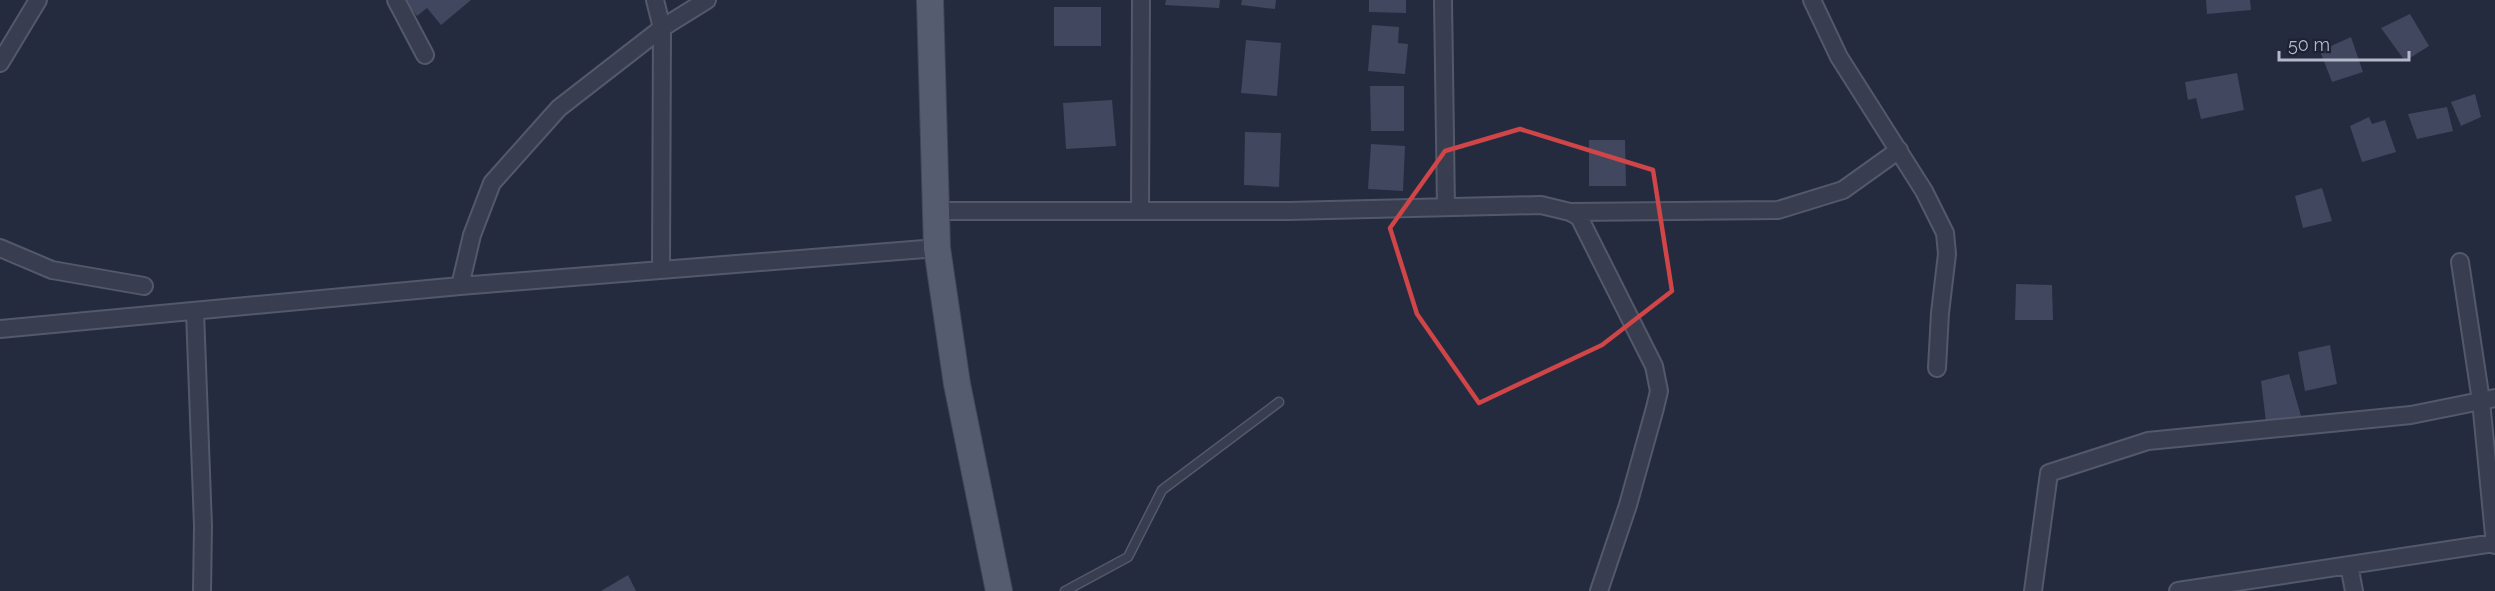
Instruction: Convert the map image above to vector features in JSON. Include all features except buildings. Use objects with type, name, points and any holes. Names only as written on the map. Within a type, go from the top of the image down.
[{"type":"main road","points":[[930,0],[937,248],[957,384],[999,591]]},
{"type":"street","points":[[0,63],[38,0]]},
{"type":"street","points":[[396,0],[424,55]]},
{"type":"street","points":[[655,0],[662,28],[661,268]]},
{"type":"street","points":[[460,286],[472,235],[492,183],[559,108],[662,28],[707,0]]},
{"type":"street","points":[[1140,210],[1142,0]]},
{"type":"street","points":[[1443,0],[1446,207]]},
{"type":"street","points":[[1812,0],[1839,57],[1899,150],[1934,208],[1946,233],[1947,254],[1940,313],[1937,368]]},
{"type":"street","points":[[936,211],[1288,211],[1541,205],[1570,212],[1778,210],[1843,190],[1899,150]]},
{"type":"street","points":[[1570,212],[1579,217],[1601,257],[1654,366],[1659,391],[1628,505],[1599,591]]},
{"type":"street","points":[[0,248],[52,270],[144,286]]},
{"type":"street","points":[[0,329],[661,268],[937,248]]},
{"type":"street","points":[[2178,591],[2495,544],[2488,399],[2460,262]]},
{"type":"street","points":[[195,312],[203,526],[202,591]]},
{"type":"street","points":[[2033,591],[2049,472],[2148,441],[2411,415],[2488,399]]},
{"type":"street","points":[[2349,565],[2354,591]]},
{"type":"lane","points":[[1065,591],[1128,557],[1162,490],[1279,402]]},
{"type":"highlighted area","points":[[1520,129],[1653,170],[1672,291],[1602,345],[1479,403],[1417,314],[1390,228],[1445,151]]}]
